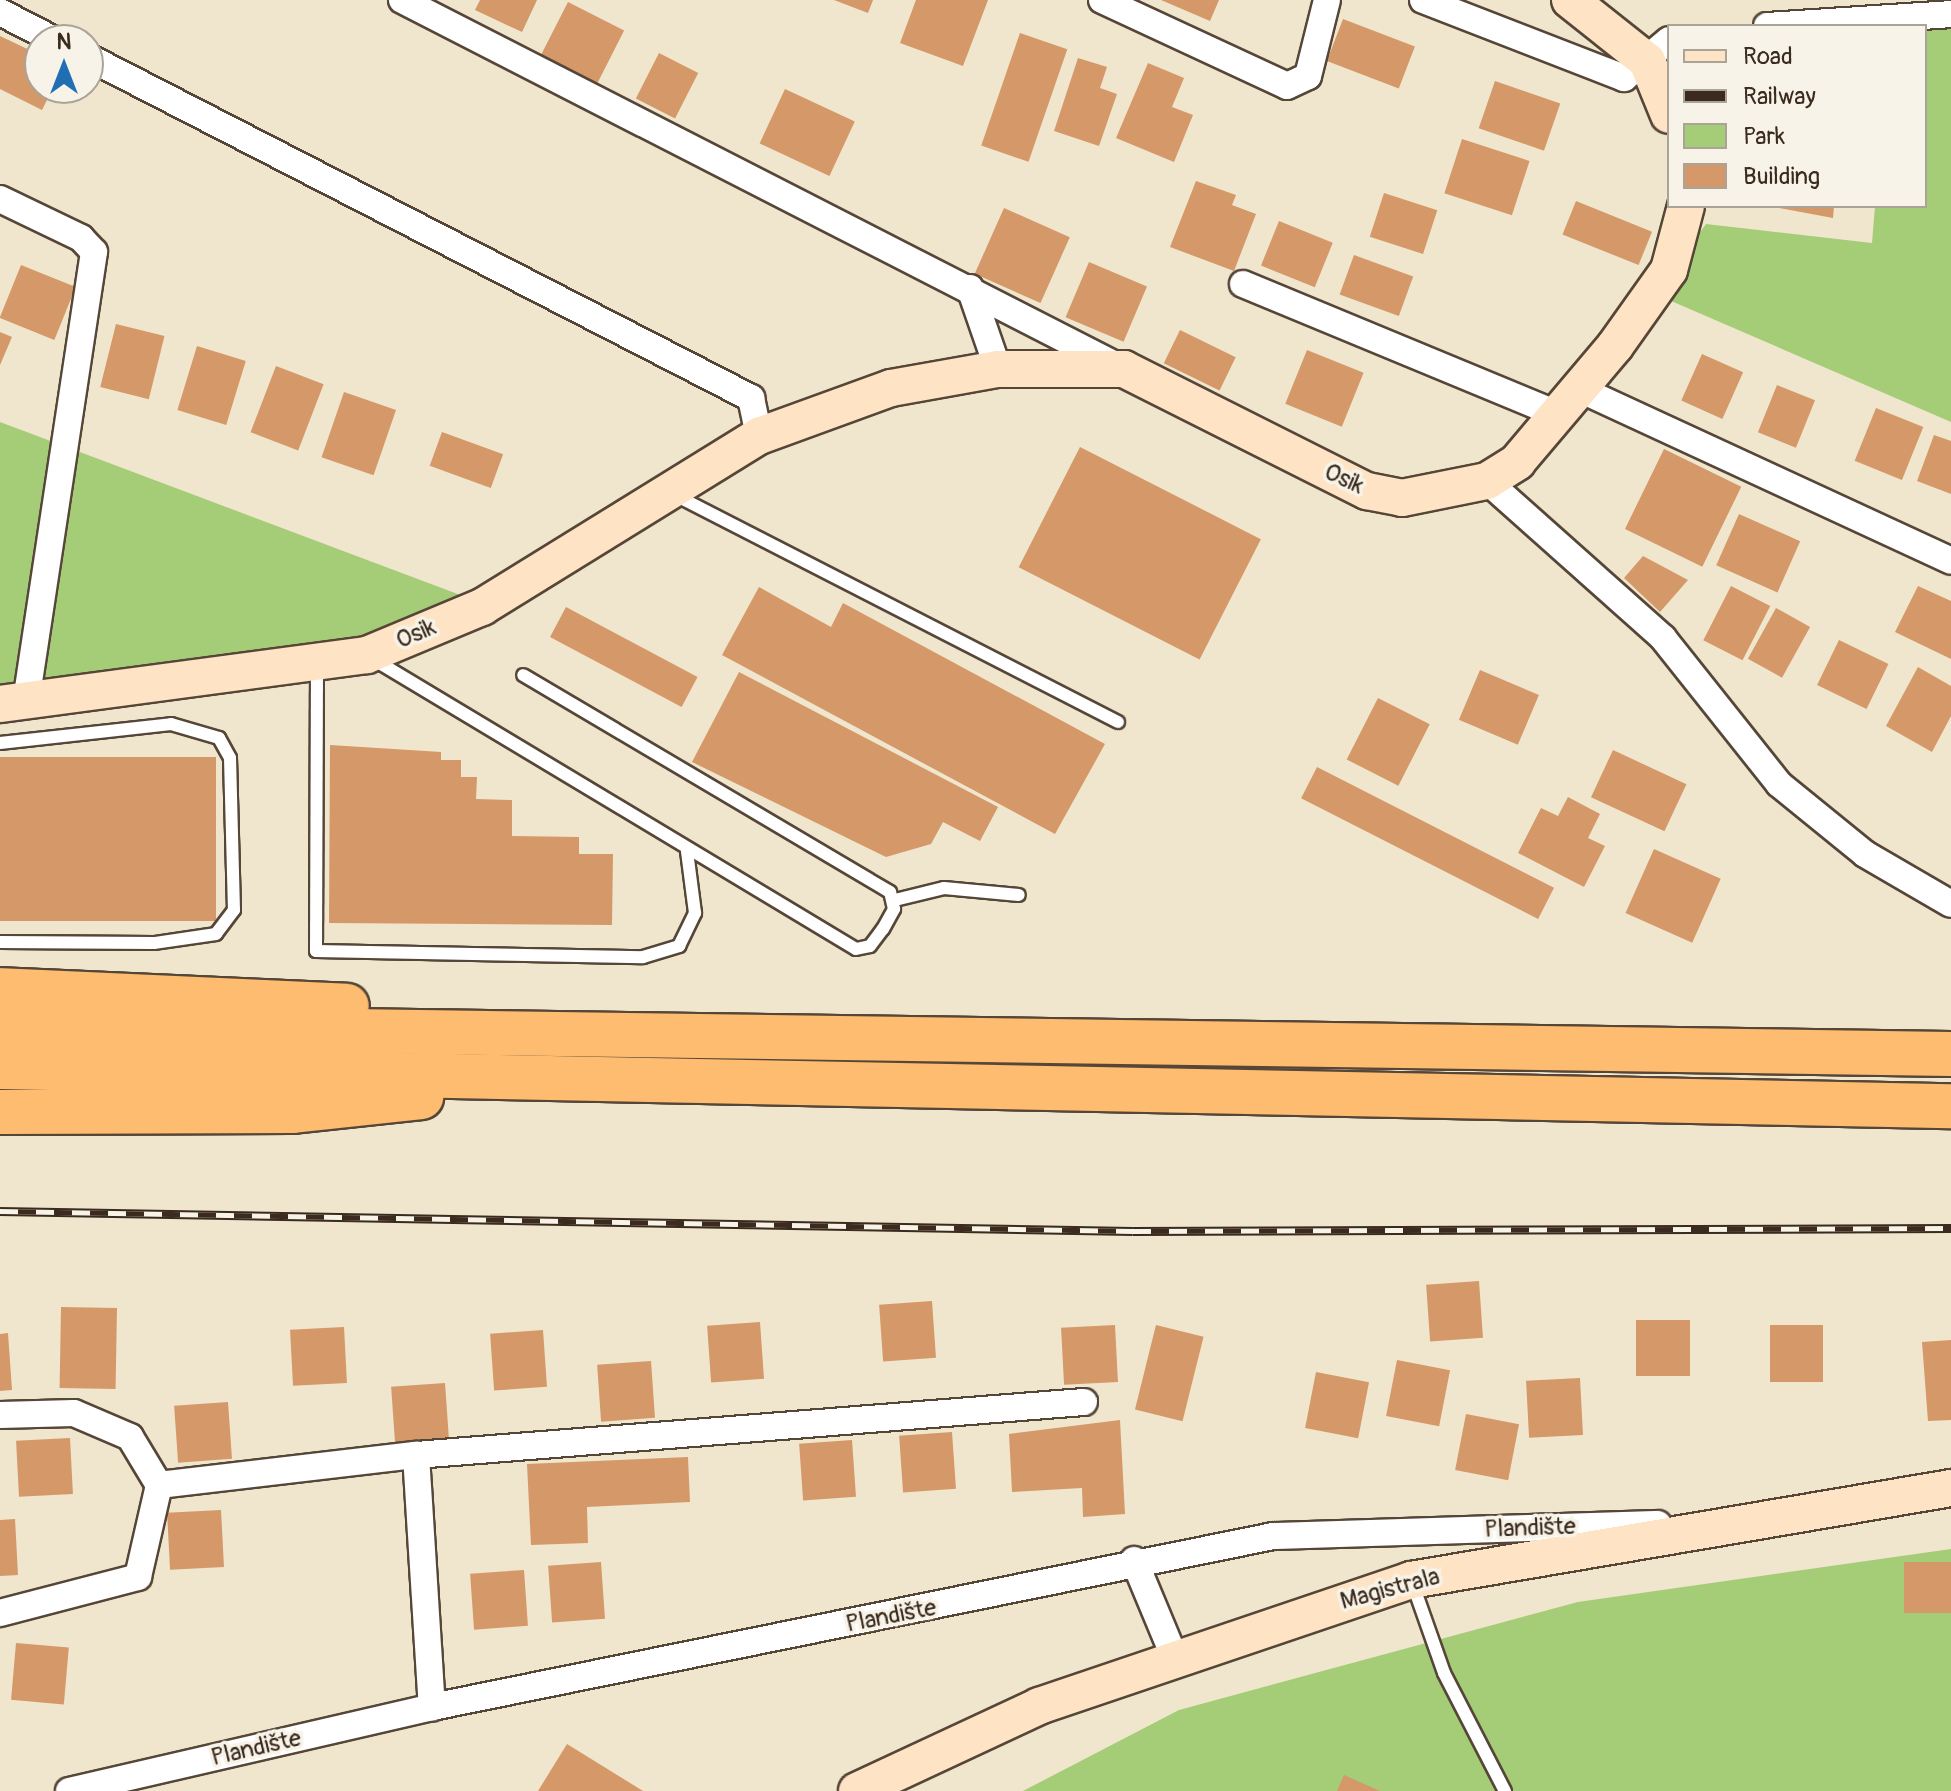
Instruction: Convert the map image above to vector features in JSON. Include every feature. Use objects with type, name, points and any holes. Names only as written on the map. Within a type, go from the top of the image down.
[{"type":"highway","points":[[0,990],[326,1003],[540,1057]]},
{"type":"highway","points":[[0,1026],[540,1057],[1951,1106]]},
{"type":"highway","points":[[0,1067],[540,1057],[1951,1054]]},
{"type":"highway","points":[[0,1112],[293,1111],[540,1057]]},
{"type":"main road","points":[[1570,0],[1658,51],[1667,103]]},
{"type":"main road","name":"Osik","points":[[13,702],[367,655],[482,607],[759,436],[891,388],[998,369],[1124,369],[1367,491],[1413,497],[1487,481],[1517,462],[1565,400],[1615,346],[1669,270],[1685,208]]},
{"type":"main road","name":"Magistrala","points":[[857,1791],[1039,1706],[1174,1656],[1411,1580],[1722,1523],[1951,1488]]},
{"type":"street","name":"Osik","points":[[402,0],[1124,369]]},
{"type":"street","points":[[1102,0],[1287,86],[1308,76],[1327,0]]},
{"type":"street","points":[[1423,0],[1592,70],[1624,78],[1658,51]]},
{"type":"street","points":[[0,12],[24,24]]},
{"type":"street","points":[[1798,24],[1951,14]]},
{"type":"street","points":[[104,65],[751,398],[759,436]]},
{"type":"street","name":"Osik","points":[[0,199],[81,238],[94,252],[13,702]]},
{"type":"street","points":[[1243,284],[1565,400],[1951,561]]},
{"type":"street","points":[[970,288],[998,369]]},
{"type":"street","points":[[1487,481],[1663,638],[1779,784],[1865,854],[1951,904]]},
{"type":"street","points":[[159,1485],[416,1455],[1084,1402]]},
{"type":"street","points":[[0,1415],[74,1413],[130,1437],[159,1485],[138,1577],[0,1613]]},
{"type":"street","points":[[416,1455],[432,1707]]},
{"type":"street","name":"Plandište","points":[[69,1791],[432,1707],[939,1607],[1134,1560],[1273,1536],[1722,1523]]},
{"type":"street","points":[[1134,1560],[1174,1656]]},
{"type":"lane","points":[[670,492],[1118,722]]},
{"type":"lane","points":[[367,655],[687,851],[856,949],[870,946],[895,900]]},
{"type":"lane","points":[[317,663],[316,951],[643,957],[679,946],[695,913],[687,851]]},
{"type":"lane","points":[[523,675],[895,900],[944,888],[1019,895]]},
{"type":"lane","points":[[0,743],[171,724],[219,738],[230,758],[234,910],[216,934],[154,943],[0,942]]},
{"type":"lane","points":[[1411,1580],[1444,1673],[1505,1791]]},
{"type":"green space","points":[[1951,14],[1951,422],[1655,294],[1706,224],[1872,243],[1875,208],[1927,208],[1927,25]]},
{"type":"green space","points":[[0,422],[479,602],[426,633],[0,711]]},
{"type":"green space","points":[[1951,1549],[1951,1791],[1023,1791],[1179,1710],[1578,1602]]},
{"type":"building","points":[[480,0],[537,0],[522,32],[475,10]]},
{"type":"building","points":[[834,0],[873,0],[868,13]]},
{"type":"building","points":[[916,0],[988,0],[963,66],[900,43]]},
{"type":"building","points":[[1161,0],[1219,0],[1210,21]]},
{"type":"building","points":[[568,2],[624,31],[597,83],[541,55]]},
{"type":"building","points":[[1343,19],[1415,47],[1399,89],[1327,61]]},
{"type":"building","points":[[1020,33],[1067,49],[1029,162],[981,146]]},
{"type":"building","points":[[0,36],[24,47],[24,101],[0,89]]},
{"type":"building","points":[[659,53],[698,73],[675,118],[636,98]]},
{"type":"building","points":[[1078,58],[1107,67],[1100,88],[1117,94],[1099,146],[1054,131]]},
{"type":"building","points":[[1148,63],[1184,78],[1172,107],[1193,115],[1174,162],[1116,138]]},
{"type":"building","points":[[1495,81],[1560,103],[1544,151],[1479,128]]},
{"type":"building","points":[[785,89],[855,122],[829,176],[760,143]]},
{"type":"building","points":[[30,104],[45,104],[42,110]]},
{"type":"building","points":[[1462,139],[1530,161],[1512,215],[1444,193]]},
{"type":"building","points":[[1196,181],[1236,195],[1232,205],[1256,214],[1234,271],[1170,247]]},
{"type":"building","points":[[1384,193],[1437,210],[1423,254],[1370,237]]},
{"type":"building","points":[[1576,201],[1652,232],[1639,265],[1563,234]]},
{"type":"building","points":[[1004,208],[1070,237],[1040,303],[975,274]]},
{"type":"building","points":[[1779,208],[1834,208],[1833,218]]},
{"type":"building","points":[[1279,221],[1333,243],[1315,287],[1261,266]]},
{"type":"building","points":[[1354,255],[1413,277],[1399,316],[1340,294]]},
{"type":"building","points":[[1089,262],[1147,287],[1124,342],[1066,317]]},
{"type":"building","points":[[21,265],[76,287],[54,340],[0,318]]},
{"type":"building","points":[[116,324],[165,336],[149,399],[100,387]]},
{"type":"building","points":[[1180,330],[1236,357],[1220,390],[1164,363]]},
{"type":"building","points":[[0,332],[12,337],[0,365]]},
{"type":"building","points":[[197,346],[246,361],[226,425],[177,410]]},
{"type":"building","points":[[1307,350],[1364,373],[1342,427],[1285,404]]},
{"type":"building","points":[[1702,354],[1743,372],[1722,419],[1681,401]]},
{"type":"building","points":[[276,366],[324,384],[298,451],[251,432]]},
{"type":"building","points":[[1777,385],[1815,400],[1796,448],[1758,432]]},
{"type":"building","points":[[344,392],[396,410],[374,475],[322,457]]},
{"type":"building","points":[[1876,408],[1923,427],[1902,480],[1855,461]]},
{"type":"building","points":[[442,432],[503,454],[491,488],[430,466]]},
{"type":"building","points":[[1934,435],[1951,441],[1951,494],[1917,481]]},
{"type":"building","points":[[1080,447],[1261,539],[1200,659],[1019,567]]},
{"type":"building","points":[[1664,449],[1741,487],[1702,567],[1625,529]]},
{"type":"building","points":[[1739,514],[1800,541],[1777,592],[1716,565]]},
{"type":"building","points":[[1643,556],[1688,580],[1660,612],[1624,578]]},
{"type":"building","points":[[1731,586],[1770,606],[1743,660],[1703,640]]},
{"type":"building","points":[[1918,586],[1951,601],[1951,659],[1895,632]]},
{"type":"building","points":[[759,587],[831,627],[843,603],[1105,744],[1055,834],[722,655]]},
{"type":"building","points":[[566,607],[698,677],[682,707],[550,637]]},
{"type":"building","points":[[1776,608],[1810,627],[1782,678],[1748,659]]},
{"type":"building","points":[[1839,640],[1888,664],[1867,709],[1817,685]]},
{"type":"building","points":[[1918,667],[1951,686],[1951,716],[1932,752],[1886,726]]},
{"type":"building","points":[[1480,670],[1539,695],[1518,745],[1459,720]]},
{"type":"building","points":[[739,672],[998,807],[980,841],[943,822],[931,844],[886,857],[692,762]]},
{"type":"building","points":[[1378,698],[1430,724],[1398,786],[1347,759]]},
{"type":"building","points":[[330,745],[441,752],[441,760],[461,760],[461,777],[477,777],[476,799],[512,800],[512,836],[579,837],[579,854],[613,854],[612,925],[329,923]]},
{"type":"building","points":[[1613,750],[1686,784],[1664,831],[1591,797]]},
{"type":"building","points":[[0,757],[216,757],[216,921],[0,921]]},
{"type":"building","points":[[1317,767],[1554,888],[1538,919],[1301,798]]},
{"type":"building","points":[[1568,797],[1600,814],[1588,838],[1605,846],[1584,887],[1518,853],[1541,808],[1558,816]]},
{"type":"building","points":[[1654,849],[1721,879],[1692,943],[1626,913]]},
{"type":"building","points":[[1479,1281],[1483,1338],[1430,1342],[1426,1285]]},
{"type":"building","points":[[932,1301],[936,1358],[883,1362],[879,1305]]},
{"type":"building","points":[[61,1307],[117,1308],[116,1389],[60,1388]]},
{"type":"building","points":[[1636,1320],[1690,1320],[1690,1376],[1636,1376]]},
{"type":"building","points":[[760,1322],[764,1379],[711,1383],[707,1326]]},
{"type":"building","points":[[1115,1325],[1118,1382],[1064,1385],[1061,1328]]},
{"type":"building","points":[[1156,1325],[1204,1337],[1182,1421],[1135,1409]]},
{"type":"building","points":[[1770,1325],[1823,1325],[1823,1382],[1770,1382]]},
{"type":"building","points":[[344,1327],[347,1383],[293,1386],[290,1330]]},
{"type":"building","points":[[543,1330],[547,1387],[494,1391],[490,1334]]},
{"type":"building","points":[[8,1333],[12,1390],[0,1391],[0,1334]]},
{"type":"building","points":[[1951,1340],[1951,1420],[1928,1421],[1922,1342]]},
{"type":"building","points":[[1397,1360],[1450,1370],[1439,1426],[1386,1416]]},
{"type":"building","points":[[651,1361],[655,1418],[601,1422],[597,1365]]},
{"type":"building","points":[[1316,1372],[1369,1382],[1358,1438],[1305,1428]]},
{"type":"building","points":[[1580,1378],[1583,1435],[1529,1438],[1526,1381]]},
{"type":"building","points":[[445,1383],[449,1439],[395,1443],[391,1387]]},
{"type":"building","points":[[228,1402],[232,1459],[178,1463],[174,1406]]},
{"type":"building","points":[[1466,1414],[1519,1424],[1508,1480],[1455,1470]]},
{"type":"building","points":[[1120,1420],[1125,1514],[1083,1517],[1082,1488],[1012,1492],[1009,1434]]},
{"type":"building","points":[[952,1432],[956,1489],[903,1493],[899,1436]]},
{"type":"building","points":[[70,1438],[73,1494],[19,1497],[16,1441]]},
{"type":"building","points":[[852,1440],[856,1497],[803,1501],[799,1444]]},
{"type":"building","points":[[688,1457],[690,1502],[587,1507],[588,1543],[531,1545],[527,1464]]},
{"type":"building","points":[[221,1510],[224,1567],[170,1570],[167,1513]]},
{"type":"building","points":[[15,1519],[18,1575],[0,1576],[0,1520]]},
{"type":"building","points":[[601,1562],[605,1619],[552,1623],[548,1566]]},
{"type":"building","points":[[1904,1562],[1951,1562],[1951,1613],[1904,1613]]},
{"type":"building","points":[[524,1570],[528,1626],[474,1630],[470,1574]]},
{"type":"building","points":[[16,1643],[69,1648],[64,1704],[11,1700]]},
{"type":"building","points":[[567,1744],[643,1791],[538,1791]]},
{"type":"building","points":[[1344,1775],[1380,1791],[1337,1791]]},
{"type":"railway","points":[[0,1211],[1133,1231],[1951,1228]]}]
